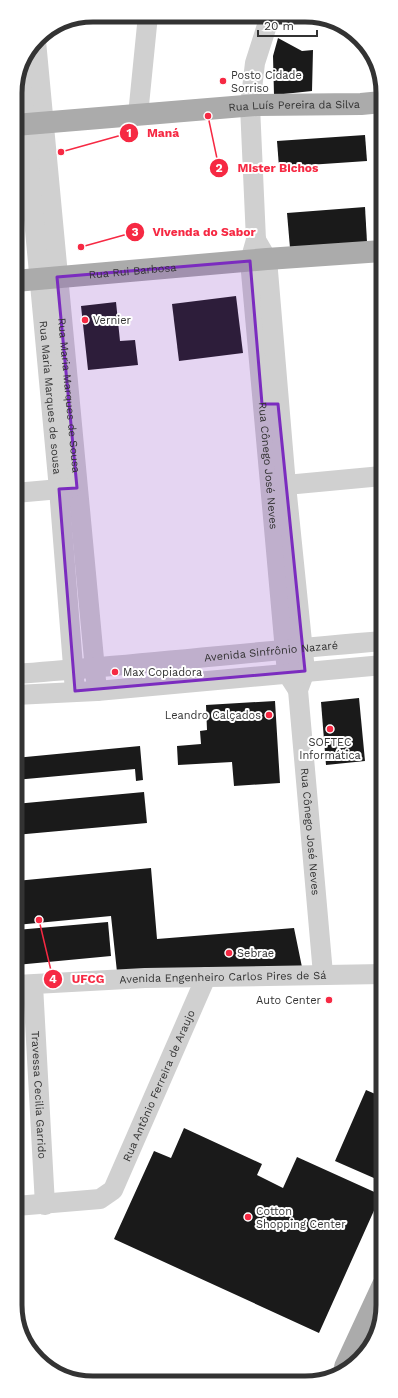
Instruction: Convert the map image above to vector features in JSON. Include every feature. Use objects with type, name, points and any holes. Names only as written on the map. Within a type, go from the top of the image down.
[{"type":"main road","name":"Rua Luís Pereira da Silva","points":[[28,124],[250,106],[376,102]]},
{"type":"main road","name":"Rua Rui Barbosa","points":[[22,280],[376,251]]},
{"type":"main road","points":[[347,1362],[376,1300]]},
{"type":"street","points":[[138,115],[147,22]]},
{"type":"street","name":"Rua Cônego José Neves","points":[[268,22],[255,63],[250,106],[256,240],[323,974]]},
{"type":"street","points":[[28,124],[35,52]]},
{"type":"street","points":[[23,86],[48,278]]},
{"type":"street","name":"Rua Maria Marques de Sousa","points":[[48,278],[68,488],[95,669],[96,691]]},
{"type":"street","name":"Rua Cônego José Neves","points":[[270,404],[286,485],[294,648]]},
{"type":"street","points":[[286,485],[376,477]]},
{"type":"street","points":[[22,492],[68,488]]},
{"type":"street","name":"Rua Maria Marques de sousa","points":[[68,488],[73,670],[75,691]]},
{"type":"street","name":"Avenida Sinfrônio Nazaré","points":[[22,674],[95,669],[294,648],[376,641]]},
{"type":"street","name":"Avenida Sinfrônio Nazaré","points":[[22,695],[96,691],[376,666]]},
{"type":"street","name":"Avenida Engenheiro Carlos Pires de Sá","points":[[24,985],[206,977],[376,974]]},
{"type":"street","name":"Rua Antônio Ferreira de Araujo","points":[[45,1205],[100,1200],[109,1194],[116,1185],[206,977]]},
{"type":"street","name":"Travessa Cecilia Garrido","points":[[24,985],[45,1205]]},
{"type":"street","points":[[22,1206],[45,1205]]},
{"type":"highlighted area","points":[[250,261],[262,404],[278,404],[305,671],[75,691],[59,489],[77,488],[57,277]]},
{"type":"building","points":[[278,38],[302,51],[313,50],[312,91],[274,95],[273,56]]},
{"type":"building","points":[[365,135],[367,161],[279,167],[277,141]]},
{"type":"building","points":[[365,207],[367,242],[290,248],[287,213]]},
{"type":"building","points":[[236,296],[243,353],[179,361],[172,304]]},
{"type":"building","points":[[116,302],[120,341],[135,340],[138,365],[88,370],[81,306]]},
{"type":"building","points":[[359,698],[365,761],[326,765],[321,702]]},
{"type":"building","points":[[275,701],[280,783],[234,786],[232,762],[178,765],[177,746],[201,744],[200,731],[207,730],[206,705]]},
{"type":"building","points":[[140,746],[143,780],[136,781],[135,769],[22,779],[22,757]]},
{"type":"building","points":[[144,792],[147,823],[22,834],[22,803]]},
{"type":"building","points":[[151,868],[157,939],[294,928],[303,972],[117,972],[111,916],[22,924],[22,880]]},
{"type":"building","points":[[108,922],[111,956],[22,964],[22,929]]},
{"type":"building","points":[[366,1090],[376,1094],[376,1179],[335,1161]]},
{"type":"building","name":"Cotton Shopping Center","points":[[184,1128],[262,1164],[257,1175],[283,1188],[297,1157],[376,1193],[376,1206],[319,1333],[114,1239],[154,1151],[171,1158]]},
{"type":"place","name":"Posto Cidade Sorriso","points":[[223,81]]},
{"type":"place","name":"Mister Bichos","points":[[208,116]]},
{"type":"place","name":"Maná","points":[[61,152]]},
{"type":"place","name":"Vivenda do Sabor","points":[[81,247]]},
{"type":"place","name":"Vernier","points":[[85,320]]},
{"type":"place","name":"Max Copiadora","points":[[115,672]]},
{"type":"place","name":"Leandro Calçados","points":[[269,715]]},
{"type":"place","name":"SOFTEC Informática","points":[[330,729]]},
{"type":"place","name":"UFCG","points":[[39,920]]},
{"type":"place","name":"Sebrae","points":[[229,953]]},
{"type":"place","name":"Auto Center","points":[[329,1000]]},
{"type":"place","name":"Cotton Shopping Center","points":[[248,1217]]}]
